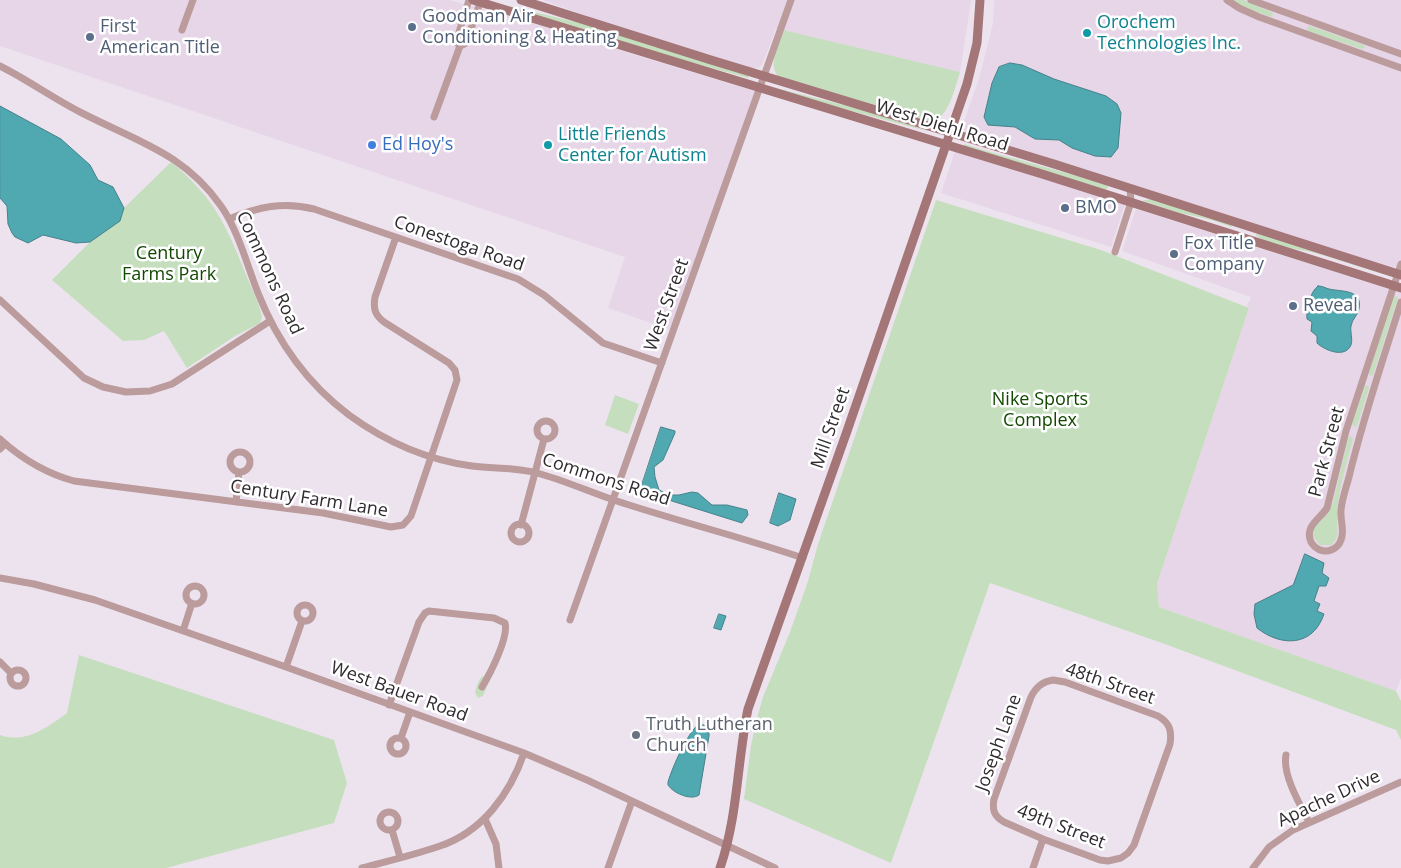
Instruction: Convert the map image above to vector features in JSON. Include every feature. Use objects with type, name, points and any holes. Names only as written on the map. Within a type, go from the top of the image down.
[{"type":"street","points":[[182,30],[192,0]]},
{"type":"street","name":"West Diehl Road","points":[[521,0],[1130,188],[1399,274]]},
{"type":"street","name":"West Street","points":[[570,620],[791,0]]},
{"type":"street","name":"Mill Street","points":[[720,868],[734,814],[748,709],[967,84],[980,23],[980,0]]},
{"type":"street","points":[[1227,0],[1259,17],[1401,68]]},
{"type":"street","points":[[1251,0],[1401,54]]},
{"type":"street","points":[[460,46],[456,42],[476,1]]},
{"type":"street","points":[[434,117],[460,46],[466,43],[476,1]]},
{"type":"street","name":"West Diehl Road","points":[[476,1],[946,144],[1397,286]]},
{"type":"street","name":"Commons Road","points":[[0,66],[81,113],[145,143],[175,160],[202,182],[229,219],[270,321],[300,367],[336,404],[380,435],[430,457],[474,466],[535,472],[614,500],[802,558]]},
{"type":"street","points":[[1115,252],[1131,202],[1130,188]]},
{"type":"street","name":"Conestoga Road","points":[[229,219],[261,207],[276,205],[295,205],[314,209],[518,279],[544,295],[603,343],[662,363]]},
{"type":"street","name":"Century Farm Lane","points":[[2,444],[40,469],[74,481],[322,513],[396,528],[406,523],[411,516],[456,386],[457,374],[449,363],[376,315],[374,307],[375,297],[396,238]]},
{"type":"street","name":"Park Street","points":[[1401,264],[1397,286],[1346,431],[1327,508],[1322,516],[1310,527],[1309,535],[1311,541],[1314,547],[1321,550],[1328,551],[1334,549],[1342,538],[1341,512],[1359,434],[1401,302]]},
{"type":"street","points":[[0,300],[84,378],[103,387],[126,392],[150,391],[172,384],[270,321]]},
{"type":"street","points":[[521,525],[544,439]]},
{"type":"street","points":[[236,502],[240,472]]},
{"type":"street","name":"West Bauer Road","points":[[0,578],[70,592],[286,667],[524,753],[775,868]]},
{"type":"street","points":[[183,631],[192,603]]},
{"type":"street","points":[[389,705],[419,622],[425,613],[429,611],[494,618],[505,623],[506,631],[493,668],[482,687]]},
{"type":"street","points":[[286,667],[302,620]]},
{"type":"street","points":[[0,662],[12,673]]},
{"type":"street","name":"48th Street","points":[[1039,685],[1053,680],[1065,682],[1158,716],[1168,724],[1171,730],[1170,744],[1140,831],[1132,849],[1121,858]]},
{"type":"street","name":"Joseph Lane","points":[[994,812],[993,803],[1004,771],[1031,697],[1039,685]]},
{"type":"street","points":[[401,738],[410,712]]},
{"type":"street","points":[[362,868],[440,846],[461,836],[485,819],[512,781],[524,753]]},
{"type":"street","points":[[1286,755],[1285,762],[1290,782],[1309,822]]},
{"type":"street","name":"Apache Drive","points":[[1254,868],[1265,851],[1274,842],[1292,830],[1401,782]]},
{"type":"street","points":[[608,868],[632,801]]},
{"type":"street","name":"49th Street","points":[[994,812],[1004,822],[1043,840],[1100,860],[1108,861],[1121,858]]},
{"type":"street","points":[[485,819],[496,844],[499,868]]},
{"type":"street","points":[[392,830],[400,857]]},
{"type":"street","points":[[1033,868],[1043,840]]},
{"type":"shaded area","points":[[0,0],[449,0],[498,13],[760,93],[674,331],[608,308],[625,257],[0,46]]},
{"type":"shaded area","points":[[543,0],[971,1],[960,72],[776,29],[762,65],[751,69],[595,19]]},
{"type":"shaded area","points":[[994,0],[1401,0],[1401,269],[1376,263],[968,134],[963,130],[963,125],[980,75],[993,23]]},
{"type":"shaded area","points":[[955,151],[1125,204],[1111,247],[941,193]]},
{"type":"shaded area","points":[[1136,209],[1401,293],[1401,678],[1396,691],[1159,607],[1157,584],[1249,308],[1247,306],[1251,297],[1122,251]]},
{"type":"green space","points":[[1233,0],[1243,0],[1272,12],[1273,16],[1271,17],[1245,8]]},
{"type":"green space","points":[[496,3],[593,26],[749,76],[748,78],[653,52]]},
{"type":"green space","points":[[1310,26],[1364,45],[1365,48],[1362,49],[1307,31],[1307,27]]},
{"type":"green space","points":[[783,30],[960,72],[948,107],[934,121],[922,120],[778,76],[775,71],[774,60]]},
{"type":"green space","points":[[776,88],[875,113],[930,132],[807,99]]},
{"type":"green space","points":[[964,144],[1107,185],[1108,187],[1106,190],[963,146]]},
{"type":"green space","name":"Century Farms Park","points":[[171,162],[199,188],[218,214],[233,243],[258,302],[262,317],[260,323],[235,336],[187,368],[164,331],[144,340],[123,341],[52,280],[90,242],[120,221],[124,208]]},
{"type":"green space","points":[[1153,199],[1232,225],[1232,227],[1143,201]]},
{"type":"green space","name":"Nike Sports Complex","points":[[936,200],[1101,250],[1249,308],[1157,584],[1159,607],[1396,691],[1401,701],[1401,740],[1396,730],[1162,643],[990,583],[891,863],[744,799],[751,745],[763,697],[790,632],[808,581],[818,544]]},
{"type":"green space","points":[[1257,233],[1390,276],[1315,253],[1269,243],[1256,235]]},
{"type":"green space","points":[[1394,295],[1398,298],[1373,375],[1370,376],[1369,373]]},
{"type":"green space","points":[[1367,385],[1369,388],[1355,428],[1352,424],[1365,386]]},
{"type":"green space","points":[[615,395],[639,404],[628,434],[605,425]]},
{"type":"green space","points":[[1351,436],[1353,439],[1342,479],[1337,510],[1337,537],[1331,545],[1320,545],[1313,536],[1314,527],[1326,516],[1333,503],[1348,438]]},
{"type":"green space","points":[[79,655],[334,740],[347,783],[334,823],[166,868],[0,868],[0,735],[9,737],[27,736],[43,729],[67,713]]},
{"type":"green space","points":[[483,676],[487,677],[489,682],[483,696],[478,698],[475,691]]},
{"type":"water","points":[[1010,63],[1022,65],[1054,79],[1106,96],[1117,104],[1121,113],[1118,148],[1111,157],[1095,156],[1072,148],[1059,140],[1035,139],[1015,127],[988,125],[984,117],[992,83],[999,67]]},
{"type":"water","points":[[0,106],[61,139],[90,165],[98,180],[113,187],[124,208],[120,221],[90,242],[76,243],[43,235],[28,243],[15,237],[8,224],[7,206],[0,198]]},
{"type":"water","points":[[1318,286],[1345,291],[1358,298],[1359,309],[1351,326],[1351,345],[1344,352],[1334,352],[1320,346],[1317,343],[1317,336],[1311,331],[1312,322],[1307,319],[1307,310],[1311,296]]},
{"type":"water","points":[[661,427],[675,431],[675,433],[663,460],[654,467],[659,490],[670,495],[698,493],[712,505],[727,505],[747,510],[748,515],[742,523],[640,491]]},
{"type":"water","points":[[779,493],[796,499],[790,520],[778,526],[770,523]]},
{"type":"water","points":[[1305,554],[1324,563],[1322,573],[1329,578],[1326,586],[1319,586],[1314,601],[1320,604],[1317,611],[1324,614],[1319,625],[1312,633],[1304,638],[1286,641],[1266,634],[1257,628],[1254,614],[1255,604],[1293,585]]},
{"type":"water","points":[[719,614],[726,616],[721,630],[714,628]]},
{"type":"water","points":[[700,723],[709,728],[709,736],[699,795],[687,797],[670,788],[668,782],[686,741]]},
{"type":"place","name":"Goodman Air Conditioning & Heating","points":[[412,27]]},
{"type":"place","name":"Orochem Technologies Inc.","points":[[1087,33]]},
{"type":"place","name":"First American Title","points":[[90,37]]},
{"type":"place","name":"Ed Hoy's","points":[[372,145]]},
{"type":"place","name":"Little Friends Center for Autism","points":[[548,145]]},
{"type":"place","name":"BMO","points":[[1065,208]]},
{"type":"place","name":"Fox Title Company","points":[[1174,254]]},
{"type":"place","name":"Reveal","points":[[1293,306]]},
{"type":"place","name":"Truth Lutheran Church","points":[[636,735]]}]
